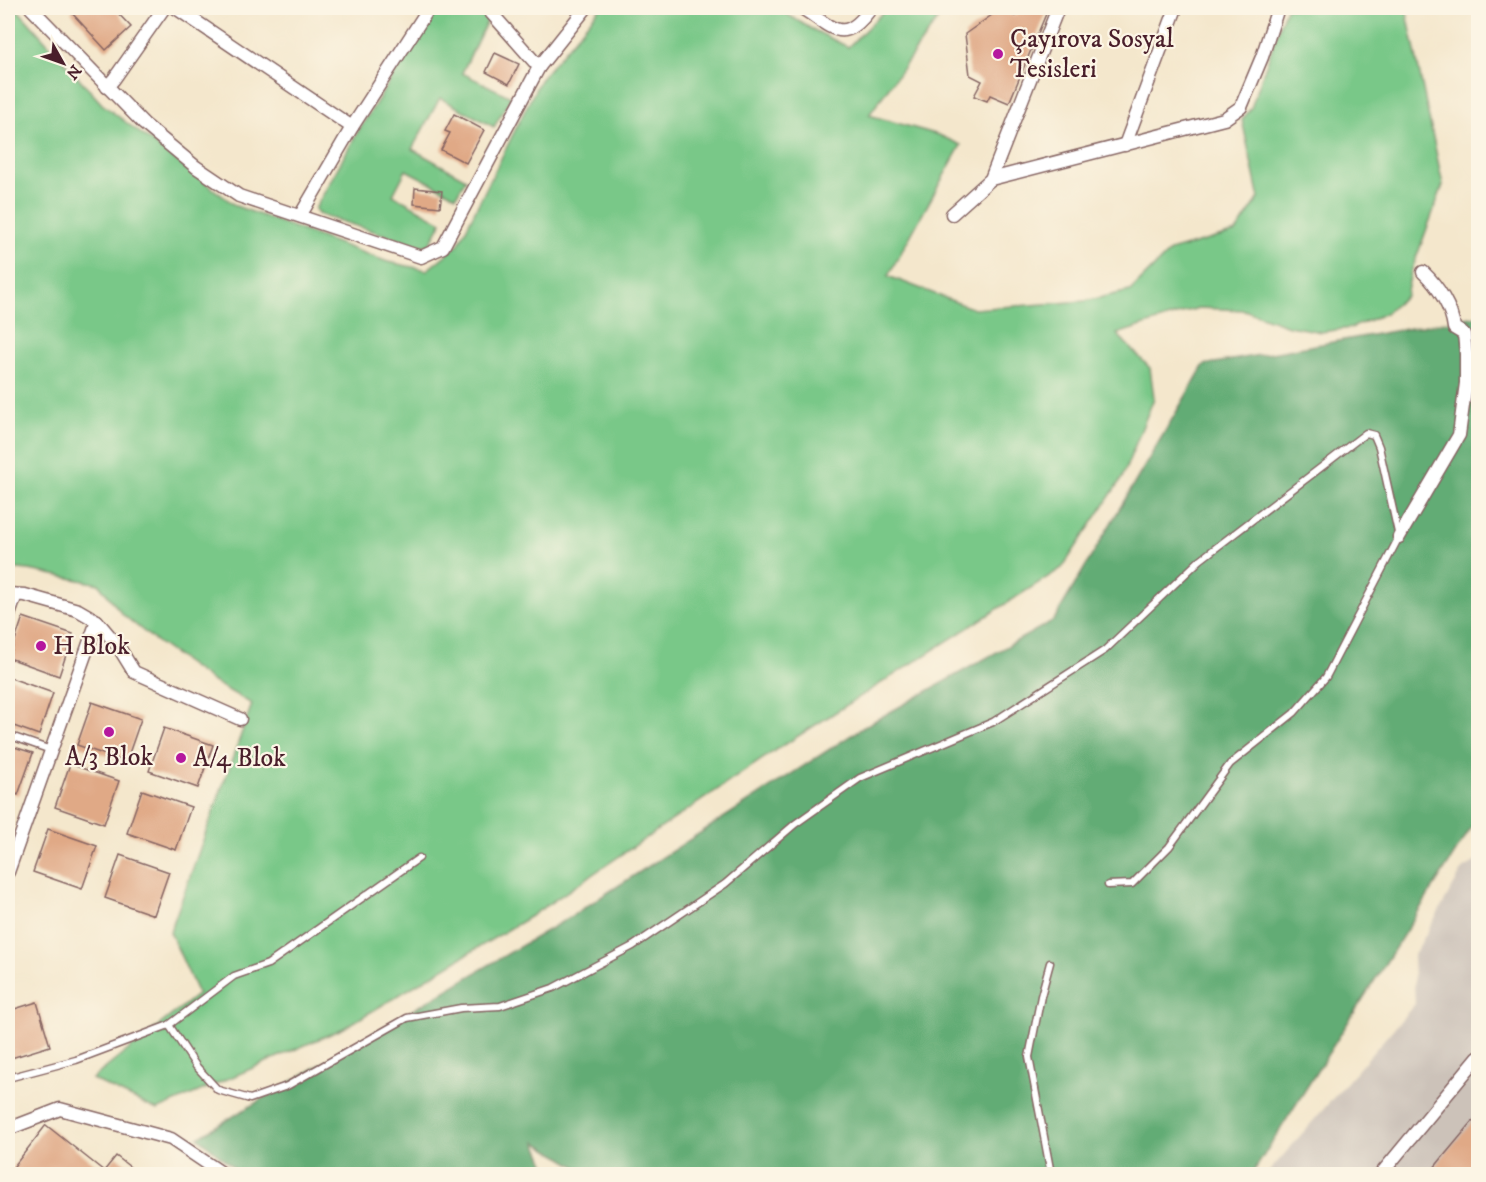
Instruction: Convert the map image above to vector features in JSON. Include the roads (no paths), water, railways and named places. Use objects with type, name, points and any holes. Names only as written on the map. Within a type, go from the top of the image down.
[{"type":"street","points":[[31,8],[144,124],[196,167],[239,196],[421,257],[442,247],[539,67],[586,8]]},
{"type":"street","points":[[107,87],[164,8]]},
{"type":"street","points":[[176,8],[352,127]]},
{"type":"street","points":[[300,216],[352,127],[429,8]]},
{"type":"street","points":[[487,8],[539,67]]},
{"type":"street","points":[[802,8],[837,30],[849,30],[860,22],[871,8]]},
{"type":"street","points":[[952,214],[991,179],[1058,8]]},
{"type":"street","points":[[1125,145],[1176,8]]},
{"type":"street","points":[[991,179],[1224,119],[1241,107],[1262,57],[1278,8]]},
{"type":"street","points":[[1399,537],[1460,435],[1466,383],[1467,354],[1464,334],[1454,328],[1453,317],[1434,283],[1423,272]]},
{"type":"street","points":[[13,595],[25,595],[78,610],[96,621],[118,646],[134,672],[240,719]]},
{"type":"street","points":[[8,872],[96,621]]},
{"type":"street","points":[[1382,1174],[1479,1057]]},
{"type":"street","points":[[8,1129],[60,1110],[171,1139],[223,1174]]},
{"type":"lane","points":[[169,1025],[196,1066],[218,1090],[250,1099],[287,1086],[407,1018],[461,1008],[500,1006],[554,988],[633,946],[725,884],[795,824],[860,778],[993,722],[1105,650],[1200,560],[1366,433],[1374,435],[1379,447],[1399,537],[1326,677],[1294,713],[1230,764],[1169,847],[1132,884],[1108,885]]},
{"type":"lane","points":[[8,627],[13,595]]},
{"type":"lane","points":[[8,735],[51,750]]},
{"type":"lane","points":[[8,1078],[76,1059],[169,1025],[234,976],[268,964],[419,858]]},
{"type":"lane","points":[[1050,963],[1029,1057],[1051,1174]]},
{"type":"place","name":"Çayırova Sosyal Tesisleri","points":[[998,54]]},
{"type":"place","name":"H Blok","points":[[41,646]]},
{"type":"place","name":"A/3 Blok","points":[[109,732]]},
{"type":"place","name":"A/4 Blok","points":[[181,758]]}]
